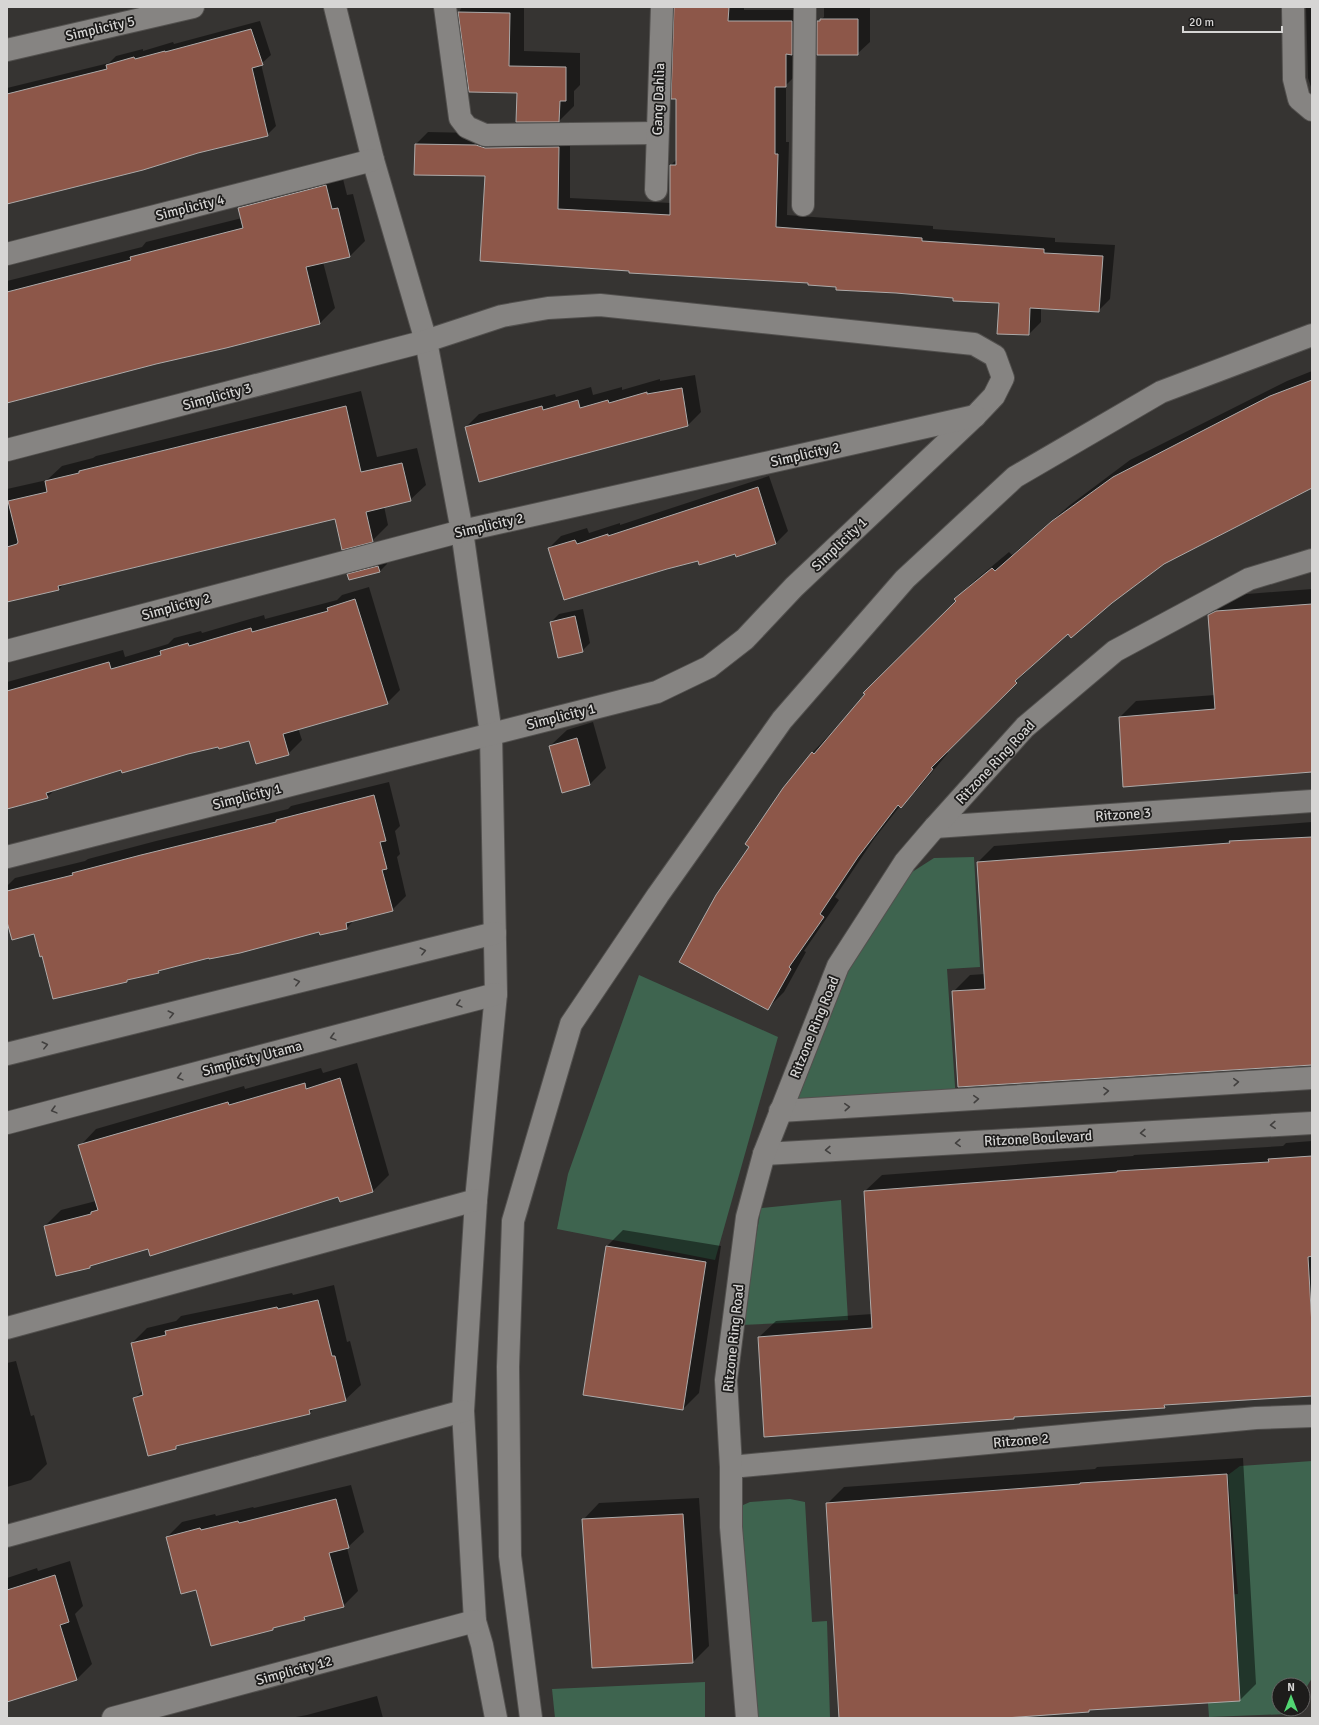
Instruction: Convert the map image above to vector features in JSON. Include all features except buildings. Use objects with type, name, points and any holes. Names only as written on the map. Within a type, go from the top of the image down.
[{"type":"street","name":"Simplicity 5","points":[[7,50],[193,7]]},
{"type":"street","points":[[335,7],[373,160],[426,341],[462,531],[491,734],[496,994],[476,1200],[463,1411],[475,1621],[482,1645],[496,1718]]},
{"type":"street","points":[[445,7],[460,118],[467,127],[485,135],[657,133]]},
{"type":"street","name":"Gang Dahlia","points":[[656,190],[662,7]]},
{"type":"street","points":[[803,205],[805,7]]},
{"type":"street","points":[[1294,7],[1294,78],[1299,99],[1312,110]]},
{"type":"street","name":"Simplicity 4","points":[[7,254],[373,160]]},
{"type":"street","name":"Simplicity 3","points":[[7,450],[426,341],[502,316],[548,308],[600,305],[974,344],[995,356],[1003,378]]},
{"type":"street","points":[[531,1718],[510,1556],[508,1367],[513,1221],[571,1024],[658,895],[782,720],[906,579],[1015,477],[1161,392],[1312,335]]},
{"type":"street","name":"Simplicity 1","points":[[7,857],[657,692],[709,667],[745,639],[794,587],[976,416],[994,396],[1003,378]]},
{"type":"street","name":"Simplicity 2","points":[[7,651],[462,531],[976,416]]},
{"type":"street","name":"Ritzone Ring Road","points":[[747,1718],[731,1527],[731,1467],[726,1380],[747,1217],[764,1154],[838,966],[905,862],[935,826],[1025,727],[1115,652],[1249,579],[1312,560]]},
{"type":"street","name":"Ritzone 3","points":[[935,826],[1312,801]]},
{"type":"street","points":[[7,1054],[495,933]]},
{"type":"street","name":"Simplicity Utama","points":[[7,1123],[496,994]]},
{"type":"street","points":[[780,1111],[1312,1078]]},
{"type":"street","name":"Ritzone Boulevard","points":[[764,1154],[1312,1123]]},
{"type":"street","points":[[7,1328],[476,1200]]},
{"type":"street","points":[[7,1536],[463,1411]]},
{"type":"street","name":"Ritzone 2","points":[[731,1467],[1248,1419],[1312,1416]]},
{"type":"street","name":"Simplicity 12","points":[[113,1718],[475,1621]]},
{"type":"green space","points":[[974,857],[980,967],[947,969],[956,1101],[792,1119],[796,1080],[846,966],[909,874],[934,858]]},
{"type":"green space","points":[[639,975],[778,1037],[715,1260],[557,1229],[568,1174]]},
{"type":"green space","points":[[841,1200],[848,1320],[741,1325],[761,1208]]},
{"type":"green space","points":[[1312,1461],[1312,1678],[1311,1680],[1311,1677],[1271,1677],[1271,1715],[1209,1717],[1200,1597],[1238,1594],[1228,1475],[1240,1466]]},
{"type":"green space","points":[[790,1499],[805,1502],[812,1622],[827,1621],[830,1718],[746,1718],[734,1509],[750,1502]]},
{"type":"green space","points":[[705,1682],[705,1718],[555,1718],[552,1689]]}]
